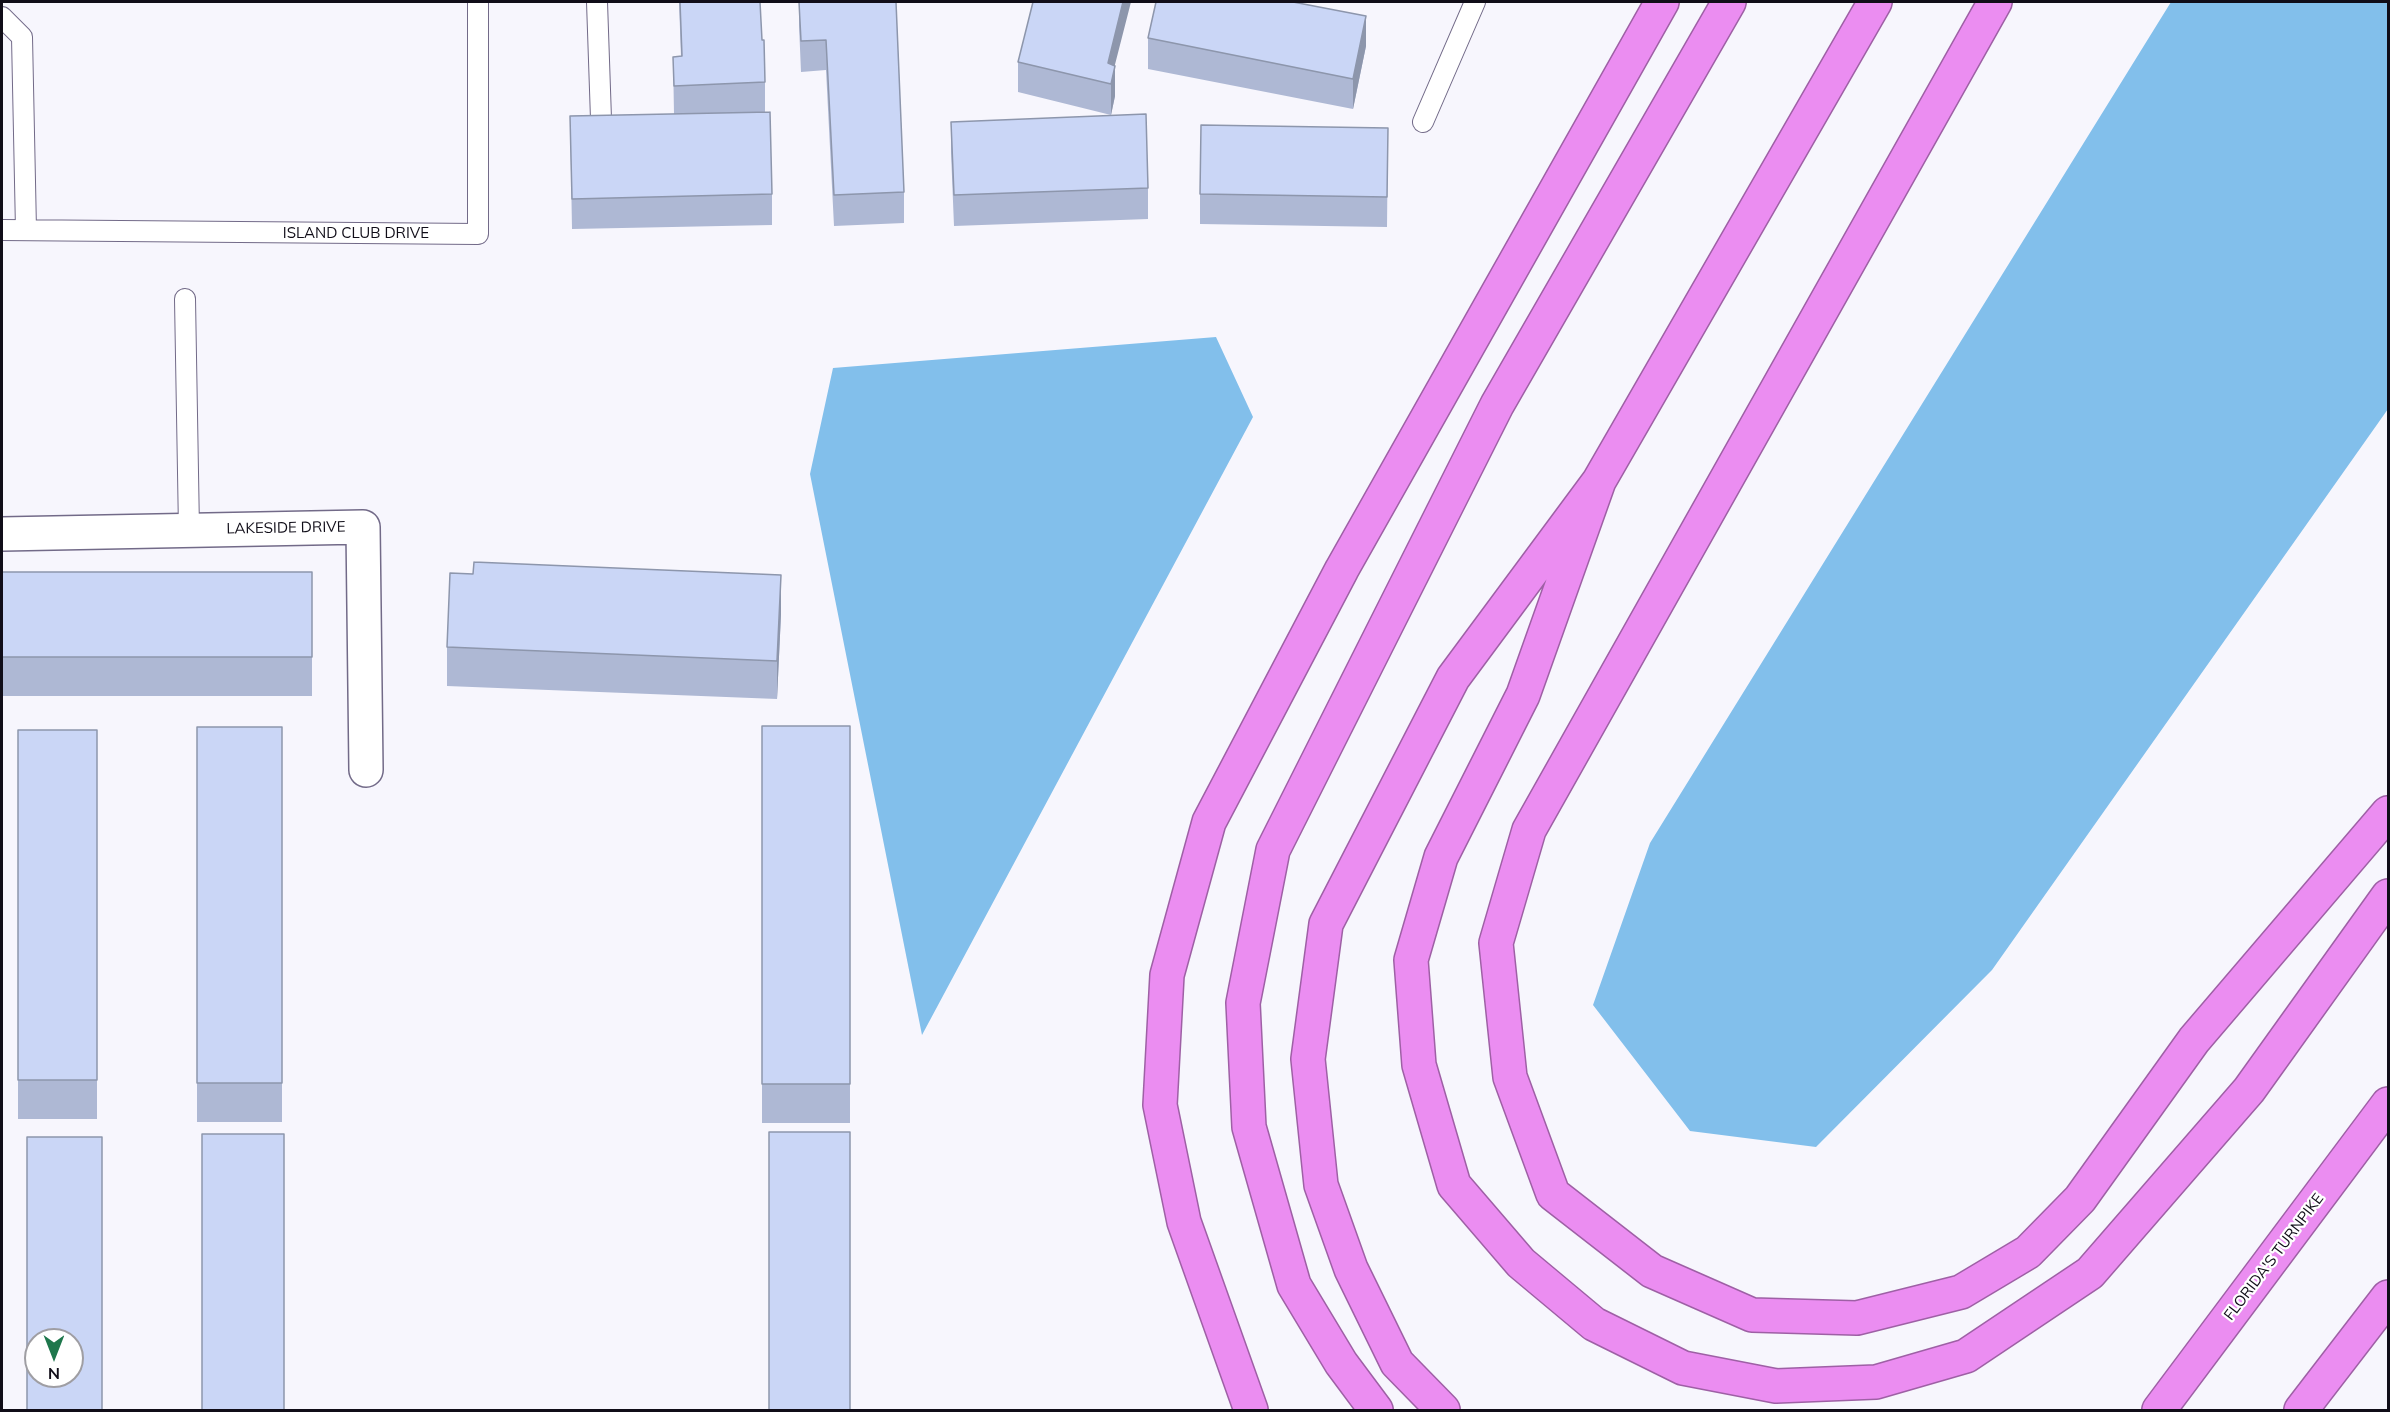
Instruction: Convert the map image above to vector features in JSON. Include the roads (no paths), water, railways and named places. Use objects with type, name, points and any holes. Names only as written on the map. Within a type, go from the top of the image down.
[{"type":"highway","points":[[1251,1410],[1184,1222],[1160,1105],[1167,975],[1209,822],[1342,569],[1662,2]]},
{"type":"highway","points":[[1376,1410],[1341,1363],[1294,1285],[1249,1126],[1243,1003],[1274,850],[1497,405],[1729,2]]},
{"type":"highway","points":[[1443,1410],[1397,1364],[1351,1269],[1321,1185],[1308,1059],[1326,924],[1453,678],[1599,481],[1875,2]]},
{"type":"highway","points":[[1995,2],[1529,830],[1496,943],[1510,1077],[1553,1194],[1652,1272],[1752,1315],[1857,1318],[1961,1292],[2028,1252],[2080,1199],[2194,1040],[2388,813]]},
{"type":"highway","points":[[1599,481],[1523,695],[1441,857],[1411,960],[1419,1065],[1455,1185],[1521,1263],[1594,1324],[1683,1368],[1776,1386],[1876,1382],[1966,1356],[2090,1273],[2248,1090],[2388,896]]},
{"type":"highway","name":"FLORIDA'S TURNPIKE","points":[[2158,1410],[2388,1104]]},
{"type":"highway","points":[[2301,1410],[2388,1297]]},
{"type":"street","name":"LAKESIDE DRIVE","points":[[2,534],[363,526],[366,770]]},
{"type":"lane","name":"ISLAND CLUB DRIVE","points":[[2,230],[478,234],[478,2]]},
{"type":"lane","points":[[597,2],[601,119]]},
{"type":"lane","points":[[1423,122],[1475,2]]},
{"type":"lane","points":[[2,17],[22,37],[26,230]]},
{"type":"lane","points":[[185,299],[189,530]]},
{"type":"water","points":[[2171,2],[2388,2],[2388,409],[1992,970],[1816,1147],[1690,1131],[1593,1005],[1650,843]]},
{"type":"water","points":[[1216,337],[1253,417],[922,1035],[810,474],[833,368]]}]
